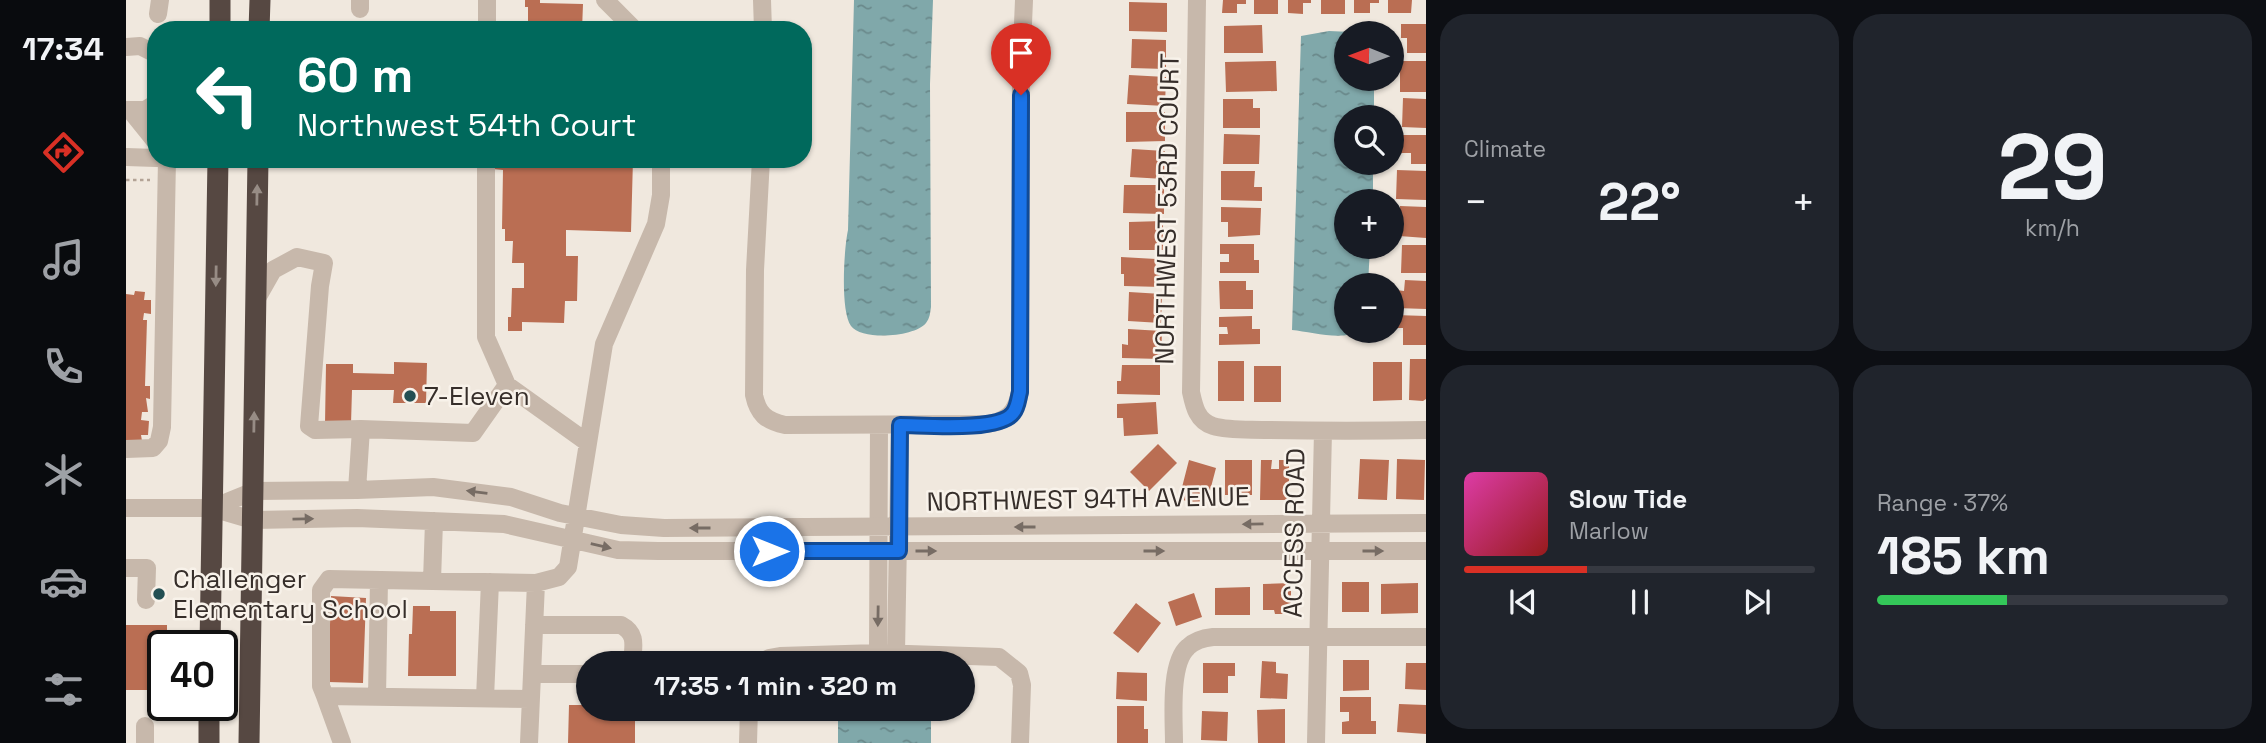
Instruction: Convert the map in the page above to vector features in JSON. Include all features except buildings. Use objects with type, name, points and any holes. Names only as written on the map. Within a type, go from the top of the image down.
[{"type":"highway","points":[[220,0],[220,21]]},
{"type":"highway","points":[[259,21],[260,0]]},
{"type":"highway","points":[[210,630],[218,168]]},
{"type":"highway","points":[[248,743],[258,168]]},
{"type":"highway","points":[[209,721],[209,743]]},
{"type":"street","points":[[486,0],[486,21]]},
{"type":"street","points":[[605,0],[626,21]]},
{"type":"street","points":[[762,0],[763,21]]},
{"type":"street","points":[[761,168],[755,270],[754,395],[756,407],[763,417],[785,425],[988,424],[1006,419],[1013,413],[1020,392],[1021,71],[1024,0]]},
{"type":"street","name":"NORTHWEST 53RD COURT","points":[[1197,0],[1191,392],[1194,407],[1200,418],[1212,426],[1323,431]]},
{"type":"street","points":[[128,42],[147,48]]},
{"type":"street","points":[[128,111],[147,109]]},
{"type":"street","points":[[128,111],[147,132]]},
{"type":"street","points":[[126,157],[147,158]]},
{"type":"street","points":[[126,449],[153,448],[159,441],[162,427],[167,168]]},
{"type":"street","points":[[486,168],[486,337],[507,385],[589,443]]},
{"type":"street","points":[[342,743],[321,687],[321,590],[329,579],[536,583],[559,577],[568,567],[604,344],[656,224],[661,195],[661,168]]},
{"type":"street","points":[[256,300],[273,270],[297,257],[324,263],[309,426],[315,430],[473,433],[507,385]]},
{"type":"street","points":[[878,651],[879,425]]},
{"type":"street","points":[[896,651],[900,425]]},
{"type":"street","points":[[357,490],[361,429]]},
{"type":"street","points":[[1323,431],[1426,430]]},
{"type":"street","name":"ACCESS ROAD","points":[[1315,743],[1323,431]]},
{"type":"street","name":"NORTHWEST 94TH AVENUE","points":[[212,508],[254,491],[433,487],[511,497],[560,513],[621,525],[664,528],[1426,523]]},
{"type":"street","name":"NORTHWEST 94TH AVENUE","points":[[126,508],[212,508],[253,520],[357,518],[504,524],[618,550],[645,551],[1426,551]]},
{"type":"street","points":[[432,581],[434,521]]},
{"type":"street","points":[[126,568],[147,568],[146,600]]},
{"type":"street","points":[[377,697],[379,580]]},
{"type":"street","points":[[485,698],[490,582]]},
{"type":"street","points":[[529,743],[536,583]]},
{"type":"street","points":[[534,625],[621,625],[630,630],[634,637],[633,651]]},
{"type":"street","points":[[1174,743],[1177,665],[1186,648],[1200,639],[1426,637]]},
{"type":"street","points":[[975,656],[999,657],[1018,673],[1022,685],[1020,743]]},
{"type":"street","points":[[532,674],[576,674]]},
{"type":"street","points":[[326,696],[530,699]]},
{"type":"street","points":[[748,743],[749,721]]},
{"type":"path","points":[[126,180],[157,180]]},
{"type":"water","points":[[854,0],[933,0],[930,84],[931,307],[926,323],[920,328],[900,334],[877,335],[857,331],[851,326],[845,307],[844,264],[848,230]]},
{"type":"water","points":[[1334,31],[1334,91],[1374,91],[1374,105],[1334,105],[1334,175],[1373,175],[1373,189],[1334,189],[1334,259],[1369,259],[1369,273],[1334,273],[1334,335],[1292,330],[1301,36]]},
{"type":"water","points":[[838,721],[931,721],[931,743],[838,743]]},
{"type":"place","name":"7-Eleven","points":[[410,396]]},
{"type":"place","name":"Challenger Elementary School","points":[[159,594]]},
{"type":"route","points":[[769,551],[899,551],[900,425],[998,423],[1013,413],[1020,392],[1021,95]]}]
